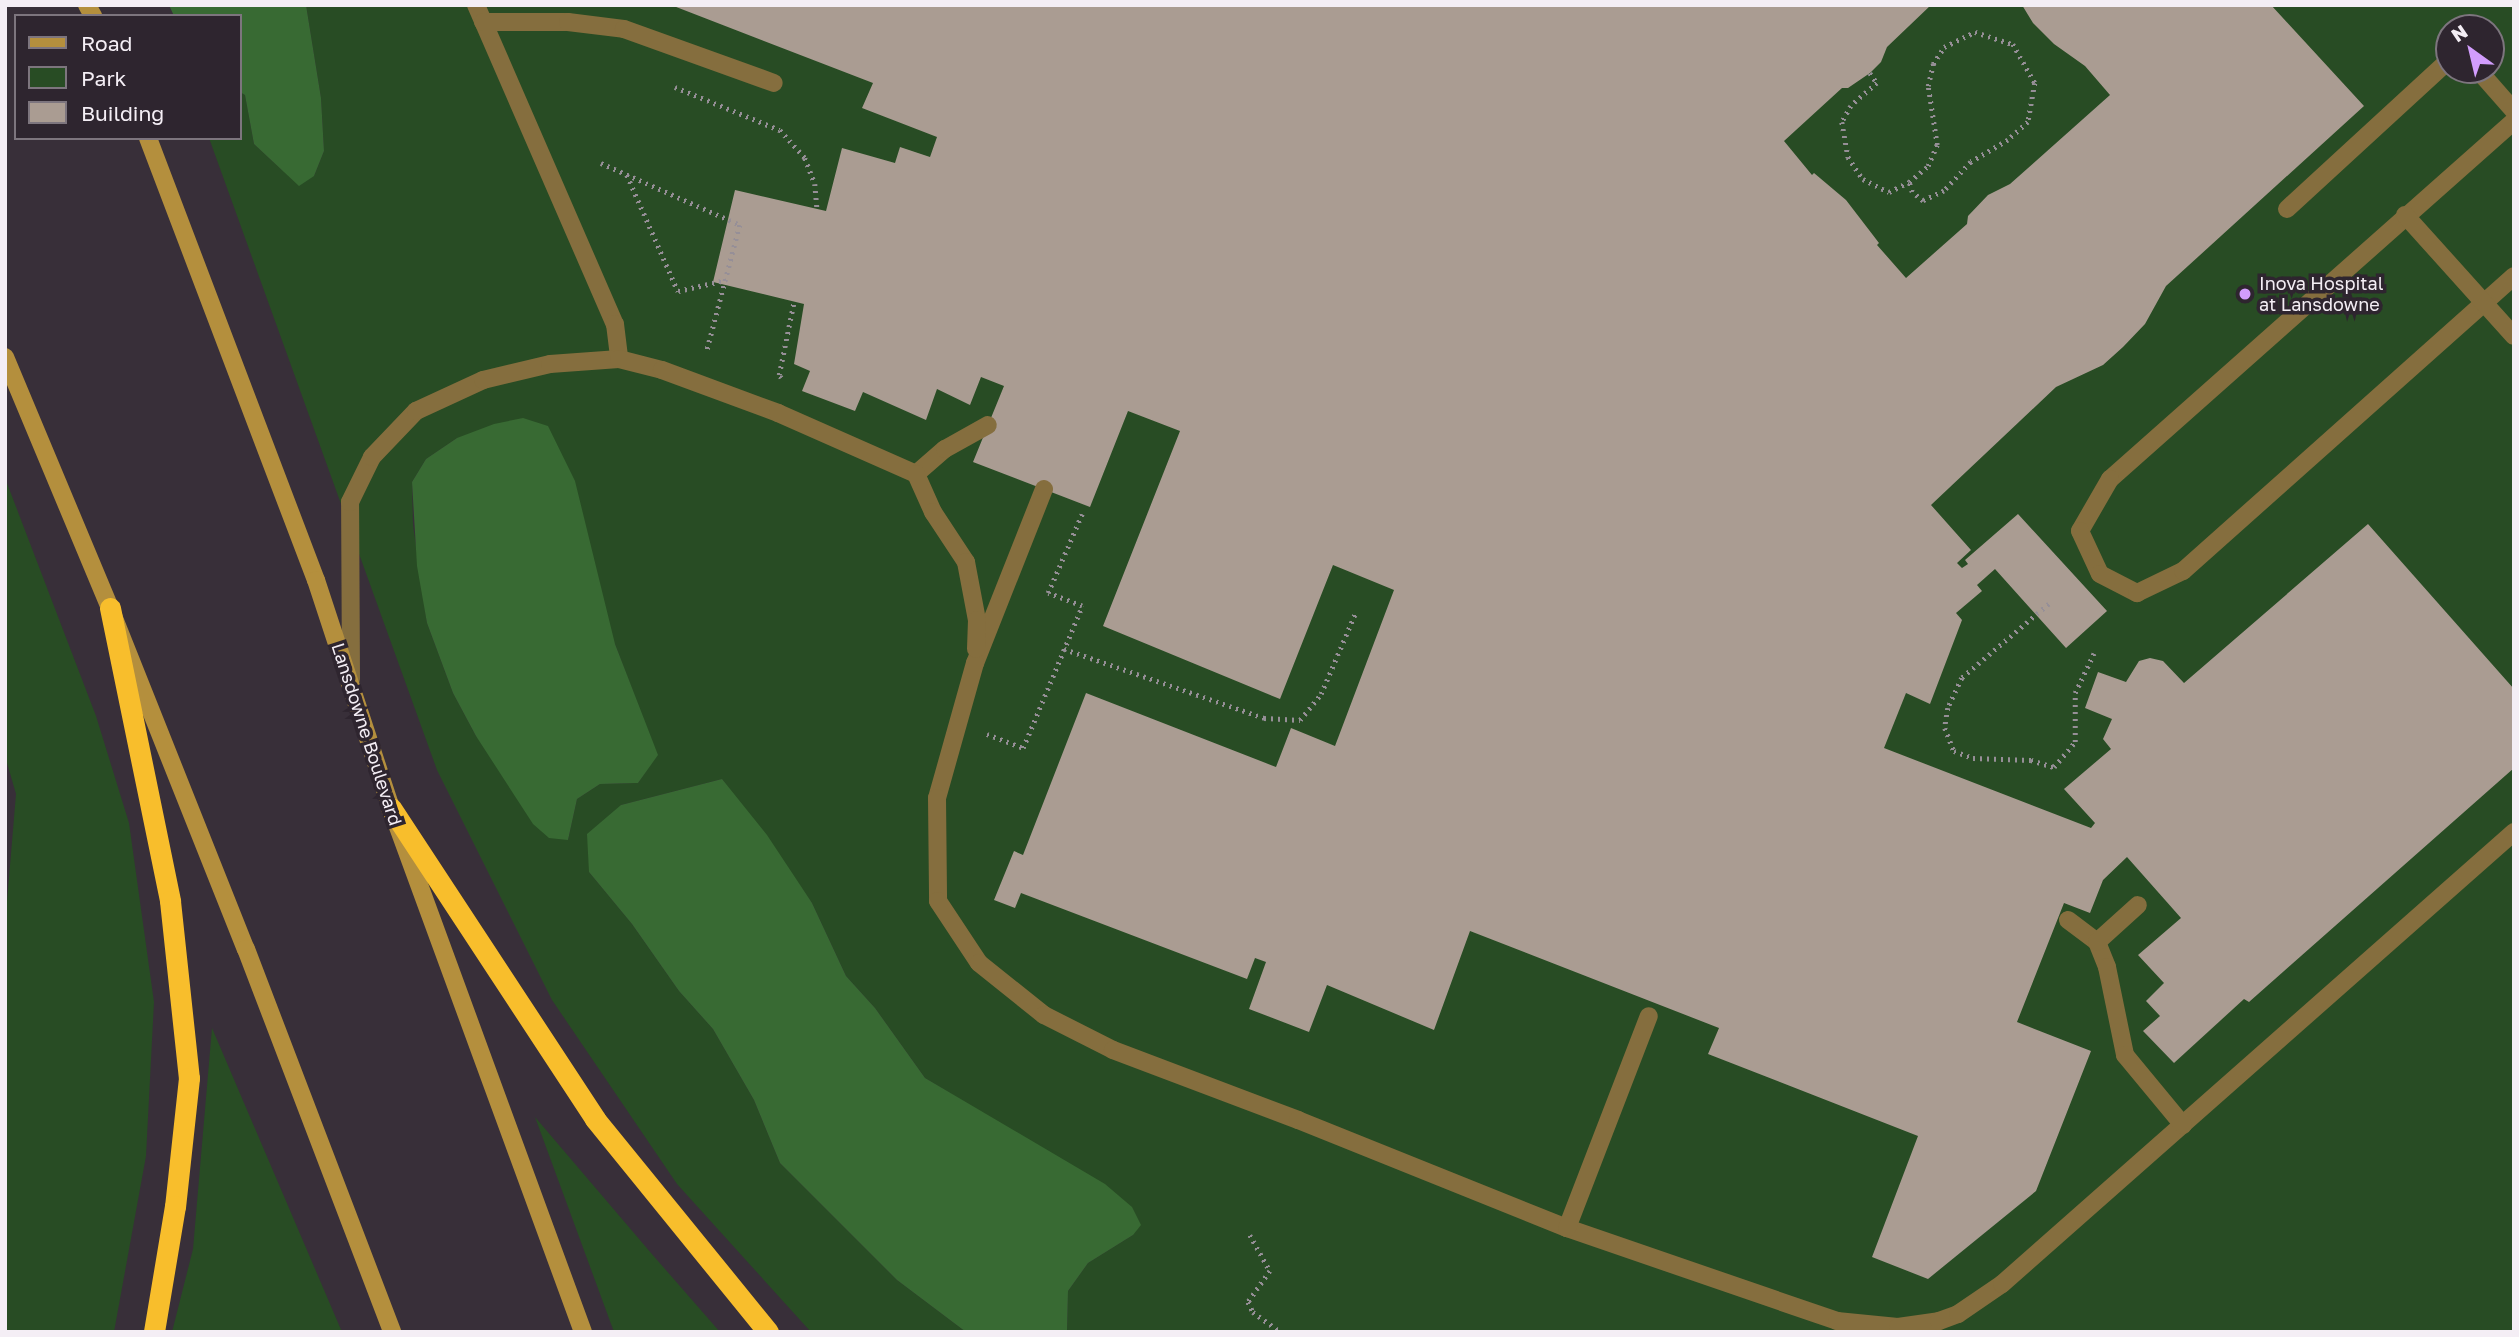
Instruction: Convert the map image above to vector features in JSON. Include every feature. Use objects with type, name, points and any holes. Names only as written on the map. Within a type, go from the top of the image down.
[{"type":"highway","points":[[110,608],[170,901],[189,1078],[175,1206],[154,1332]]},
{"type":"highway","points":[[391,808],[594,1119],[768,1332]]},
{"type":"main road","name":"Lansdowne Boulevard","points":[[149,140],[316,580],[391,808],[583,1332]]},
{"type":"main road","points":[[5,357],[110,608],[251,961],[392,1332]]},
{"type":"lane","points":[[619,359],[615,324],[479,13],[624,29],[774,83]]},
{"type":"lane","points":[[2287,209],[2435,73]]},
{"type":"lane","points":[[2490,84],[2514,111]]},
{"type":"lane","points":[[2510,131],[2405,215],[2243,364],[2110,480],[2080,531],[2100,574],[2137,593],[2183,571],[2514,275]]},
{"type":"lane","points":[[2405,215],[2514,336]]},
{"type":"lane","points":[[351,687],[350,502],[372,457],[416,411],[483,380],[550,364],[619,359],[662,370],[778,413],[916,474],[933,512],[966,562],[977,620],[975,663]]},
{"type":"lane","points":[[916,474],[945,449],[988,425]]},
{"type":"lane","points":[[1044,489],[975,663],[937,799],[938,901],[979,962],[1044,1015],[1113,1050],[1298,1120],[1567,1228],[1836,1321],[1898,1327],[1940,1321],[1958,1314],[2002,1284],[2514,832]]},
{"type":"lane","points":[[2097,942],[2138,905]]},
{"type":"lane","points":[[2067,920],[2097,942],[2107,967],[2125,1055],[2183,1125]]},
{"type":"lane","points":[[1567,1228],[1649,1016]]},
{"type":"path","points":[[1870,73],[1877,83],[1851,106],[1842,122],[1848,157],[1863,180],[1889,192],[1909,182],[1928,166],[1937,145],[1928,86],[1933,64],[1944,47],[1975,32],[2013,44],[2035,83],[2028,122],[2007,141],[1971,162],[1944,191],[1923,201],[1912,192],[1909,182]]},
{"type":"path","points":[[668,84],[780,130],[805,158],[814,184],[817,209]]},
{"type":"path","points":[[601,163],[740,225],[707,351],[695,346]]},
{"type":"path","points":[[626,174],[678,290],[726,280]]},
{"type":"path","points":[[783,382],[779,375],[794,301]]},
{"type":"path","points":[[983,745],[986,733],[1023,748],[1082,606],[1048,593],[1082,514]]},
{"type":"path","points":[[2049,604],[1962,678],[1948,708],[1945,728],[1954,751],[1973,758],[2031,760],[2054,767],[2075,742],[2075,693],[2094,653]]},
{"type":"path","points":[[1063,649],[1264,718],[1300,720],[1321,694],[1355,614]]},
{"type":"path","points":[[1250,1235],[1270,1271],[1248,1302],[1253,1312],[1281,1332]]},
{"type":"green space","points":[[169,5],[306,5],[321,98],[324,151],[314,176],[299,186],[254,144],[245,95],[242,93],[242,14],[173,14]]},
{"type":"green space","points":[[306,5],[2514,5],[2514,1332],[1067,1332],[1068,1291],[1088,1263],[1133,1235],[953,1095],[925,1078],[875,1008],[846,976],[812,903],[722,779],[621,805],[589,872],[632,924],[679,991],[713,1029],[754,1100],[780,1163],[897,1280],[966,1332],[811,1332],[677,1184],[552,1000],[437,770],[210,140],[242,140],[242,93],[245,95],[254,144],[282,170],[314,176],[324,151],[321,98]],"holes":[[[457,438],[615,644],[657,755],[638,783],[600,784],[577,799],[568,840],[476,736],[453,693],[427,623],[413,525],[412,482],[426,459]]]},
{"type":"green space","points":[[523,418],[548,426],[575,481],[615,644],[658,755],[638,783],[600,784],[577,799],[568,840],[549,838],[533,824],[476,736],[453,693],[427,623],[417,566],[412,482],[426,459],[457,438],[494,424]]},
{"type":"green space","points":[[5,478],[96,716],[129,823],[154,1002],[146,1156],[114,1332],[5,1332],[5,925],[16,794],[5,756]]},
{"type":"green space","points":[[722,779],[767,835],[812,903],[846,976],[875,1008],[925,1078],[1105,1184],[1132,1207],[1141,1225],[1133,1235],[1088,1263],[1068,1291],[1067,1332],[966,1332],[897,1280],[780,1163],[754,1100],[713,1029],[679,991],[632,924],[589,872],[587,834],[621,805]]},
{"type":"green space","points":[[212,1028],[342,1332],[172,1332],[193,1249]]},
{"type":"green space","points":[[535,1117],[651,1253],[720,1332],[614,1332]]},
{"type":"building","points":[[671,5],[1931,5],[1887,47],[1881,62],[1870,73],[1848,88],[1842,88],[1784,141],[1812,175],[1814,173],[1846,200],[1879,243],[1877,245],[1906,278],[1967,224],[1968,216],[1988,195],[2010,184],[2110,95],[2085,66],[2054,44],[2033,23],[2022,5],[2271,5],[2364,106],[2166,286],[2145,324],[2123,347],[2103,365],[2056,387],[1931,505],[1971,550],[1957,563],[1962,568],[1968,564],[1965,560],[2018,514],[2107,611],[2066,648],[1995,569],[1977,585],[1982,591],[1956,613],[1962,620],[1930,704],[1906,693],[1884,748],[2091,828],[2095,823],[2064,789],[2111,749],[2103,739],[2112,719],[2085,708],[2098,672],[2126,682],[2139,661],[2150,658],[2163,661],[2184,683],[2368,524],[2514,689],[2514,768],[2249,1002],[2244,999],[2174,1063],[2143,1031],[2160,1016],[2146,1001],[2164,983],[2138,955],[2181,918],[2127,857],[2103,880],[2090,913],[2064,903],[2017,1022],[2091,1051],[2036,1191],[1928,1279],[1872,1257],[1918,1136],[1708,1054],[1719,1028],[1470,931],[1434,1030],[1327,985],[1309,1032],[1249,1009],[1266,962],[1255,958],[1247,979],[1021,893],[1015,908],[994,900],[1014,851],[1023,855],[1086,693],[1276,767],[1291,728],[1335,746],[1394,590],[1333,565],[1280,699],[1103,626],[1180,431],[1128,411],[1090,507],[973,462],[1004,386],[981,377],[970,405],[937,389],[926,420],[863,392],[855,411],[802,391],[810,371],[794,364],[804,304],[713,282],[735,190],[826,211],[842,148],[895,163],[900,147],[930,157],[937,137],[862,108],[873,83]]},
{"type":"place","name":"Inova Hospital at Lansdowne","points":[[2245,294]]}]
